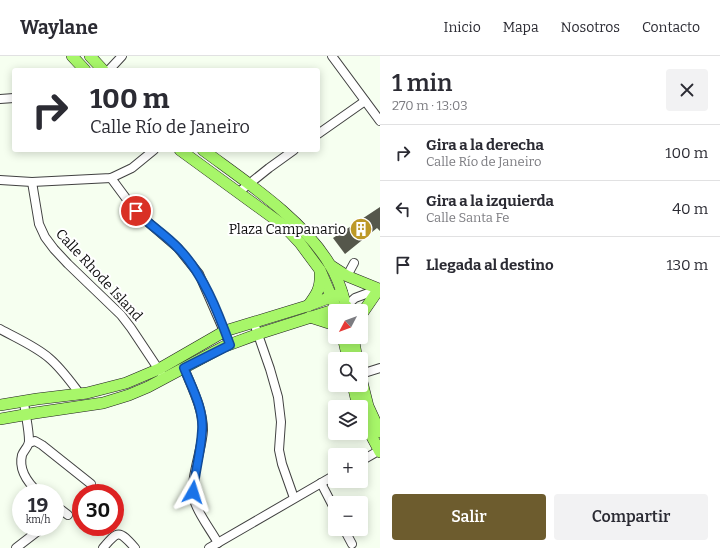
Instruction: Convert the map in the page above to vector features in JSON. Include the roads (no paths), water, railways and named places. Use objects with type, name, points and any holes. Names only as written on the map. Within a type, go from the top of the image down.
[{"type":"main road","points":[[72,56],[83,68]]},
{"type":"main road","points":[[90,56],[101,68]]},
{"type":"main road","points":[[183,152],[283,225],[300,243],[337,295]]},
{"type":"main road","points":[[206,152],[248,183],[297,223],[316,245],[330,265],[340,304]]},
{"type":"main road","points":[[330,265],[347,276],[380,289],[368,306]]},
{"type":"main road","points":[[308,312],[318,292],[321,282],[320,270]]},
{"type":"main road","points":[[0,420],[26,414],[103,403],[129,395],[163,380],[230,345],[308,312],[337,295]]},
{"type":"main road","points":[[0,405],[80,394],[126,383],[158,368],[225,332],[254,322],[308,312],[328,310]]},
{"type":"main road","points":[[308,312],[328,322]]},
{"type":"main road","points":[[364,392],[368,406],[380,432]]},
{"type":"main road","points":[[368,429],[380,451]]},
{"type":"street","points":[[111,68],[122,56]]},
{"type":"street","points":[[332,56],[380,121]]},
{"type":"street","points":[[0,99],[12,98]]},
{"type":"street","points":[[320,133],[365,101]]},
{"type":"street","points":[[0,180],[32,182],[111,178],[132,168],[152,152]]},
{"type":"street","points":[[238,192],[291,152]]},
{"type":"street","points":[[111,178],[142,218],[178,248],[199,274],[230,345]]},
{"type":"street","name":"Calle Rhode Island","points":[[32,182],[39,224],[45,238],[63,259],[121,315],[158,368],[163,380]]},
{"type":"street","points":[[347,276],[354,263]]},
{"type":"street","points":[[347,304],[355,298],[380,289]]},
{"type":"street","points":[[337,295],[355,298]]},
{"type":"street","points":[[254,322],[278,397],[280,422],[279,450],[286,479],[294,498]]},
{"type":"street","points":[[0,329],[48,357],[60,368],[80,394]]},
{"type":"street","points":[[184,368],[196,397],[201,414],[202,430],[193,492],[194,500],[218,543]]},
{"type":"street","points":[[368,372],[380,368]]},
{"type":"street","points":[[24,401],[29,443],[22,456],[22,467],[29,484]]},
{"type":"street","points":[[29,443],[35,441],[42,445],[91,484]]},
{"type":"street","points":[[368,457],[380,451]]},
{"type":"street","points":[[209,548],[328,479]]},
{"type":"street","points":[[321,483],[328,496]]},
{"type":"street","points":[[64,512],[68,515]]},
{"type":"street","points":[[103,548],[112,537],[117,534],[121,534],[135,548]]},
{"type":"street","points":[[16,548],[32,536]]},
{"type":"street","points":[[348,536],[352,544]]},
{"type":"place","name":"Plaza Campanario","points":[[361,229]]}]
